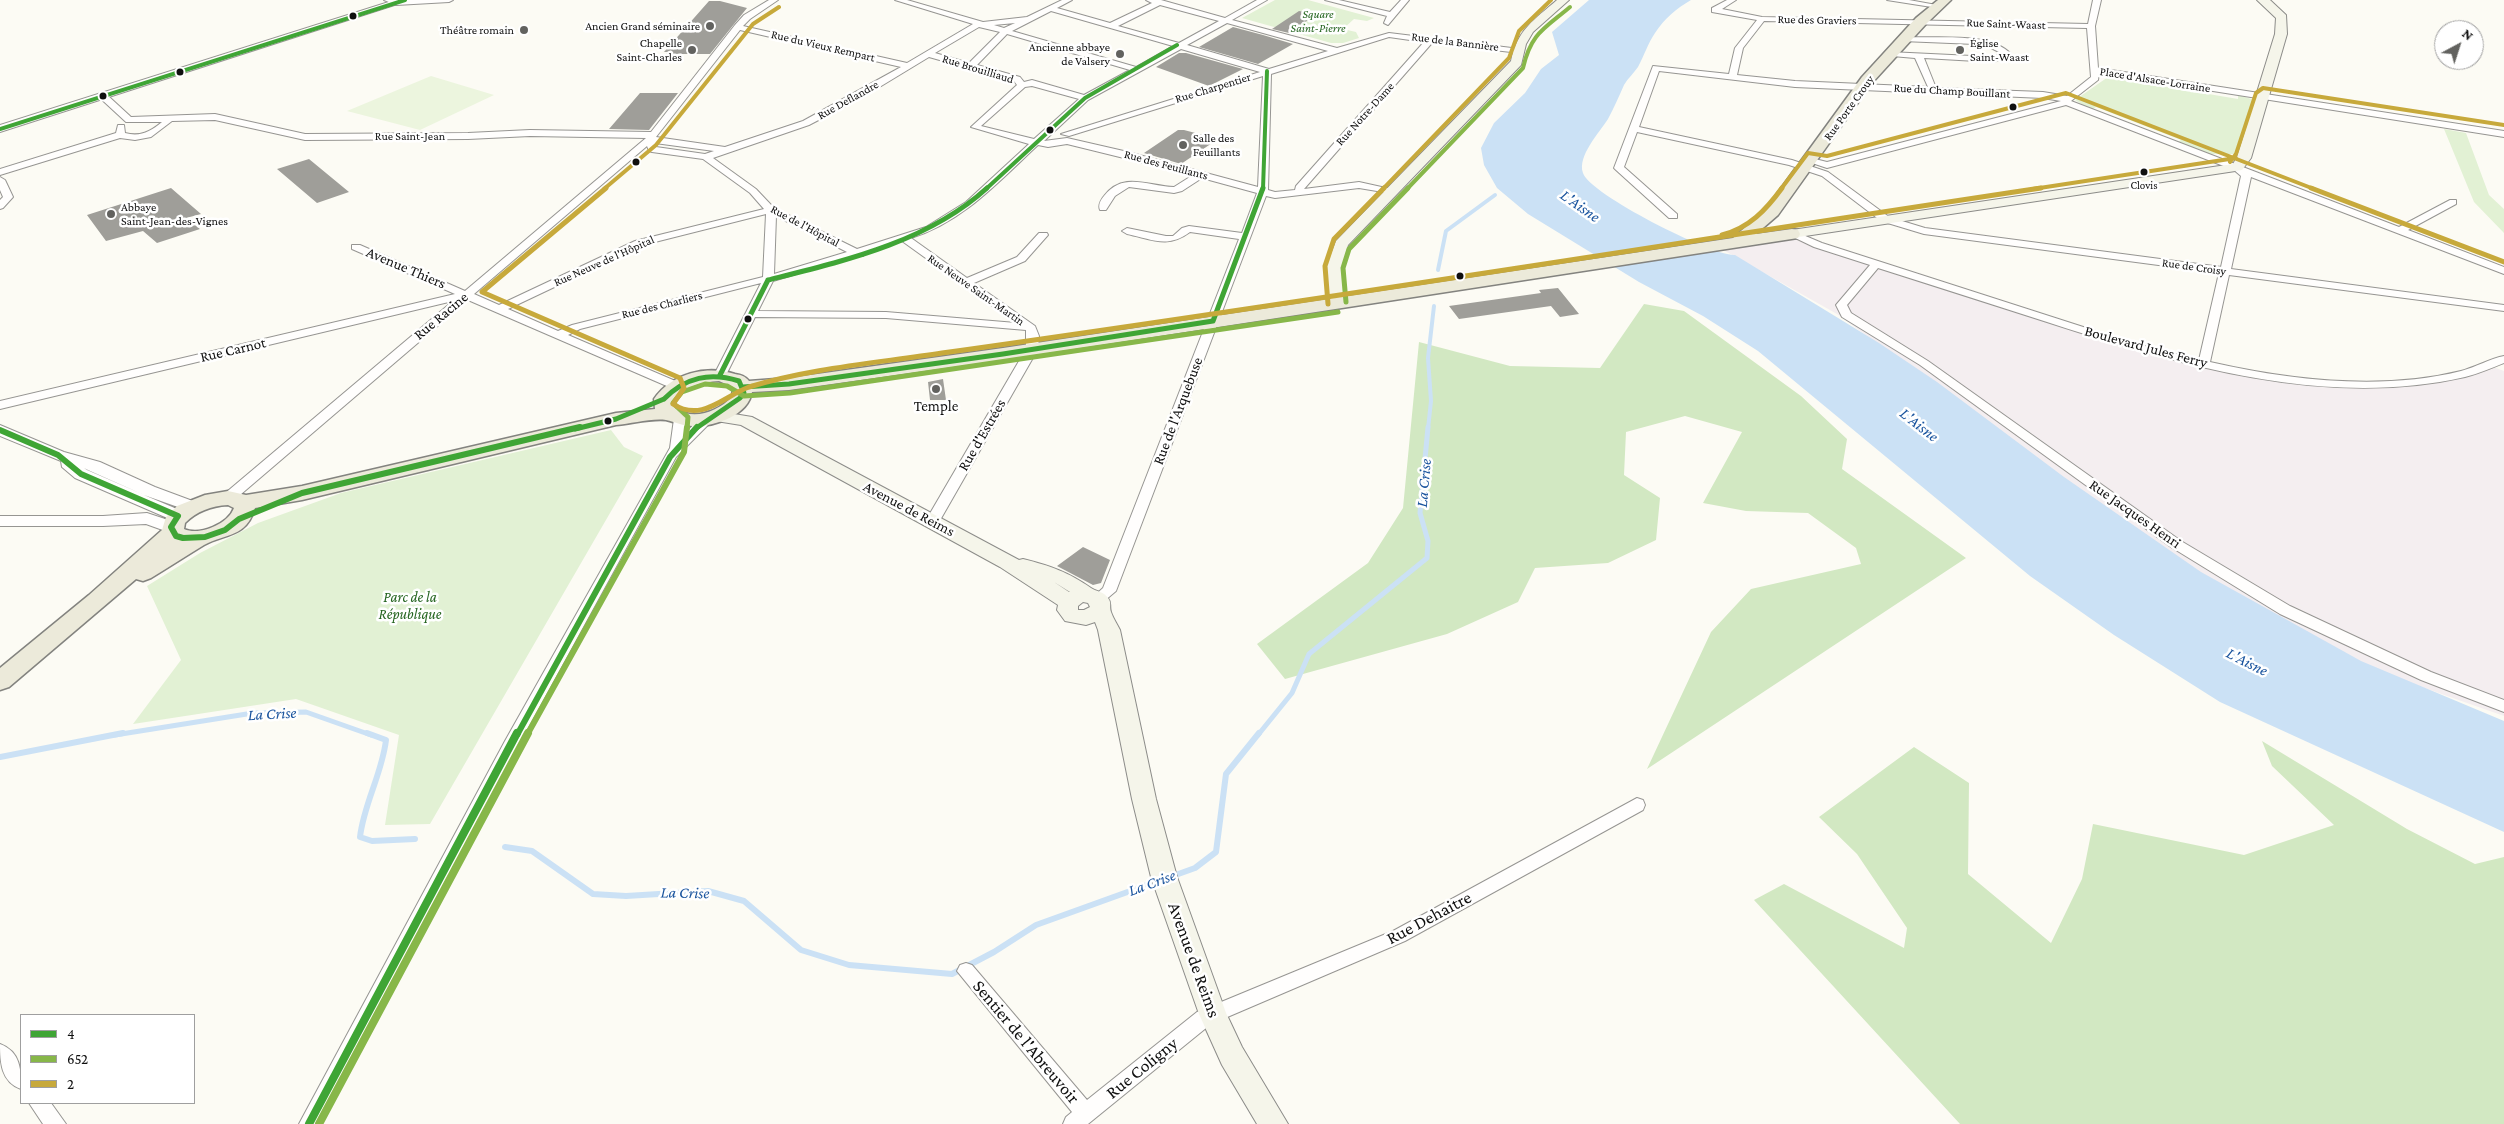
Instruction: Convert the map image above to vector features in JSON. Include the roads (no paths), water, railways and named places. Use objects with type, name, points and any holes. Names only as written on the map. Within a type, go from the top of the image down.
[{"type":"main road","points":[[1337,303],[1334,267],[1341,244],[1517,62],[1520,44],[1530,30],[1564,0]]},
{"type":"main road","points":[[672,404],[712,417],[789,384],[2237,167],[2244,158],[2264,97],[2280,34],[2282,17],[2271,5],[2262,0]]},
{"type":"main road","name":"Rue Porte Crouy","points":[[1738,242],[1754,230],[1772,212],[1867,80],[1906,39],[1920,21],[1942,3]]},
{"type":"main road","points":[[1772,212],[1774,219],[1792,234]]},
{"type":"main road","points":[[0,681],[97,601],[179,521],[210,500],[237,507],[302,494],[616,419],[672,404],[704,376],[720,375],[739,381],[742,403]]},
{"type":"main road","name":"Avenue de Reims","points":[[742,403],[932,522],[1088,605],[1111,641],[1144,799],[1166,884],[1213,1014],[1232,1056],[1272,1124]]},
{"type":"main road","points":[[97,601],[200,538],[225,530],[237,507]]},
{"type":"main road","points":[[179,521],[183,538],[200,538]]},
{"type":"street","points":[[0,129],[397,1],[449,0]]},
{"type":"street","points":[[652,141],[738,27],[748,17],[774,0]]},
{"type":"street","points":[[899,0],[1007,30],[1135,69]]},
{"type":"street","points":[[971,66],[1007,30],[1068,0]]},
{"type":"street","points":[[1150,0],[1335,50]]},
{"type":"street","name":"Rue des Charliers","points":[[558,335],[576,327],[752,282],[768,280],[859,254],[930,229],[950,218],[969,204],[1085,98],[1177,45],[1263,0]]},
{"type":"street","points":[[1329,0],[1392,15]]},
{"type":"street","points":[[1389,33],[1388,20],[1405,0]]},
{"type":"street","name":"Rue des Graviers","points":[[1732,0],[1715,10],[1762,19],[1920,21]]},
{"type":"street","points":[[1891,0],[1942,3]]},
{"type":"street","points":[[2094,70],[2091,26],[2097,0]]},
{"type":"street","points":[[1111,26],[1160,2]]},
{"type":"street","points":[[1051,9],[1267,71]]},
{"type":"street","points":[[982,24],[1031,19]]},
{"type":"street","points":[[1732,78],[1739,48],[1762,19]]},
{"type":"street","name":"Rue Saint-Waast","points":[[1920,21],[2091,26]]},
{"type":"street","name":"Rue Deflandre","points":[[706,158],[806,124],[977,25],[982,24]]},
{"type":"street","name":"Rue du Vieux Rempart","points":[[738,27],[908,66]]},
{"type":"street","name":"Rue de la Bannière","points":[[1389,33],[1520,51]]},
{"type":"street","name":"Rue Charpentier","points":[[1067,138],[1267,71],[1389,33]]},
{"type":"street","name":"Rue Notre-Dame","points":[[1299,188],[1431,39]]},
{"type":"street","points":[[1892,54],[1994,60],[2007,54],[2002,49],[1989,44],[1906,39]]},
{"type":"street","name":"Rue Brouilliaud","points":[[928,54],[1017,79],[1022,85],[1032,83],[1085,98]]},
{"type":"street","points":[[1919,57],[1933,90]]},
{"type":"street","name":"Rue du Champ Bouillant","points":[[1633,128],[1656,68],[1732,78],[2043,95],[2067,100]]},
{"type":"street","name":"Place d'Alsace-Lorraine","points":[[2067,100],[2095,78],[2094,70],[2504,134]]},
{"type":"street","name":"Rue de l'Arquebuse","points":[[1088,605],[1109,591],[1264,191],[1267,71]]},
{"type":"street","points":[[1022,85],[975,127],[1037,142],[1056,144],[1067,138]]},
{"type":"street","points":[[103,96],[130,120],[121,127],[120,135]]},
{"type":"street","points":[[1826,170],[2067,100],[2504,271]]},
{"type":"street","name":"Rue Saint-Jean","points":[[130,120],[214,117],[305,137],[468,136],[530,133],[652,141]]},
{"type":"street","points":[[0,172],[120,135],[138,138],[152,134],[160,130],[169,118]]},
{"type":"street","points":[[1673,216],[1619,168],[1633,128],[1808,164],[1826,170],[1885,219]]},
{"type":"street","points":[[1051,129],[1067,138]]},
{"type":"street","name":"Rue des Feuillants","points":[[1067,138],[1284,196],[1312,190],[1359,185],[1392,192]]},
{"type":"street","points":[[652,141],[728,150]]},
{"type":"street","points":[[652,141],[706,158]]},
{"type":"street","name":"Rue Racine","points":[[237,507],[466,294],[633,154],[652,141]]},
{"type":"street","name":"Rue de l'Hôpital","points":[[706,158],[754,191],[771,210],[859,254]]},
{"type":"street","points":[[2204,364],[2246,175],[2237,167]]},
{"type":"street","points":[[1103,208],[1105,200],[1121,184],[1132,182],[1174,190],[1200,175]]},
{"type":"street","points":[[0,180],[8,197],[0,206]]},
{"type":"street","name":"Rue des Feuillants","points":[[1264,191],[1299,188],[1312,190]]},
{"type":"street","points":[[2399,231],[2453,202]]},
{"type":"street","points":[[720,375],[768,280],[771,210]]},
{"type":"street","name":"Rue Neuve de l'Hôpital","points":[[499,309],[639,243],[771,210]]},
{"type":"street","name":"Rue de Croisy","points":[[1885,219],[1924,230],[2504,308]]},
{"type":"street","points":[[1128,231],[1176,238],[1184,230],[1189,229],[1246,237]]},
{"type":"street","name":"Boulevard Jules Ferry","points":[[1810,231],[1826,248]]},
{"type":"street","name":"Boulevard Jules Ferry","points":[[1792,234],[1799,239],[1826,248],[2129,345],[2204,364],[2314,380],[2380,384],[2449,379],[2472,374],[2504,360]]},
{"type":"street","points":[[966,282],[1021,259],[1043,236]]},
{"type":"street","name":"Rue Neuve Saint-Martin","points":[[905,239],[1031,328],[1034,336],[1032,349]]},
{"type":"street","name":"Avenue Thiers","points":[[356,247],[558,335],[672,404]]},
{"type":"street","name":"Rue Jacques Henri","points":[[1878,264],[1841,305],[1846,315],[1924,363],[2176,544],[2284,610],[2426,676],[2504,706]]},
{"type":"street","name":"Rue Carnot","points":[[0,404],[466,294]]},
{"type":"street","points":[[750,314],[886,314],[1031,328]]},
{"type":"street","name":"Rue d'Estrées","points":[[932,522],[1032,349]]},
{"type":"street","points":[[672,404],[676,448]]},
{"type":"street","points":[[309,1124],[511,745],[676,448],[712,417]]},
{"type":"street","points":[[0,430],[58,455],[81,474],[179,521]]},
{"type":"street","points":[[0,522],[103,521],[147,518],[179,521]]},
{"type":"street","name":"Rue Dehaitre","points":[[1213,1014],[1399,936],[1637,805]]},
{"type":"street","name":"Sentier de l'Abreuvoir","points":[[966,971],[1080,1119]]},
{"type":"street","name":"Rue Coligny","points":[[1080,1119],[1204,1018],[1213,1014]]},
{"type":"street","points":[[0,1053],[20,1079]]},
{"type":"street","points":[[41,1104],[56,1124]]},
{"type":"water","name":"L'Aisne","points":[[1589,0],[1691,0],[1671,14],[1655,33],[1638,67],[1624,85],[1608,119],[1586,152],[1582,166],[1583,173],[1591,183],[1629,209],[1680,236],[1723,253],[1735,255],[1879,343],[1937,382],[2064,477],[2201,572],[2361,661],[2504,721],[2504,832],[2220,702],[2114,635],[2030,576],[1758,351],[1703,316],[1639,282],[1528,214],[1497,188],[1484,165],[1481,148],[1494,123],[1525,93],[1541,69],[1559,55],[1552,32]]},
{"type":"waterway","name":"La Crise","points":[[1438,270],[1446,231],[1495,195]]},
{"type":"waterway","name":"La Crise","points":[[1428,429],[1431,401],[1428,358],[1434,306]]},
{"type":"waterway","name":"La Crise","points":[[1258,735],[1292,693],[1309,654],[1427,558],[1428,541],[1420,513],[1428,427]]},
{"type":"waterway","name":"La Crise","points":[[115,735],[253,713],[306,712],[371,735]]},
{"type":"waterway","name":"La Crise","points":[[0,757],[123,733]]},
{"type":"waterway","name":"La Crise","points":[[367,733],[386,740],[381,765],[365,812],[360,837],[372,841],[415,839]]},
{"type":"waterway","name":"La Crise","points":[[1170,877],[1195,868],[1216,852],[1226,774],[1259,733]]},
{"type":"waterway","name":"La Crise","points":[[505,847],[532,851],[593,894],[626,896],[708,891],[744,901],[801,950],[849,965],[952,974],[994,952],[1036,925],[1158,881]]},
{"type":"place","name":"Ancien Grand séminaire","points":[[710,26]]},
{"type":"place","name":"Théâtre romain","points":[[524,30]]},
{"type":"place","name":"Chapelle Saint-Charles","points":[[692,50]]},
{"type":"place","name":"Église Saint-Waast","points":[[1960,50]]},
{"type":"place","name":"Ancienne abbaye de Valsery","points":[[1120,54]]},
{"type":"place","name":"Salle des Feuillants","points":[[1183,145]]},
{"type":"place","name":"Clovis","points":[[2144,172]]},
{"type":"place","name":"Abbaye Saint-Jean-des-Vignes","points":[[111,214]]},
{"type":"place","name":"Temple","points":[[936,389]]},
{"type":"park label","name":"Square Saint-Pierre","points":[[1318,21]]},
{"type":"park label","name":"Parc de la République","points":[[410,606]]}]
